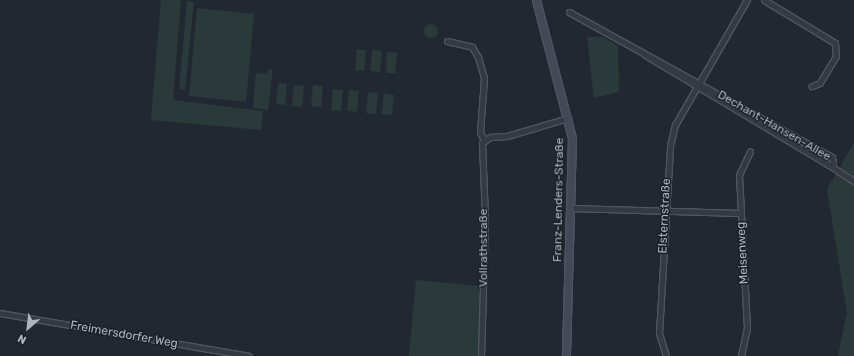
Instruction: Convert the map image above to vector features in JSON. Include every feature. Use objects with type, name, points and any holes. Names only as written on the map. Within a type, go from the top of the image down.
[{"type":"street","name":"Franz-Lenders-Straße","points":[[536,0],[568,118],[573,155],[566,356]]},
{"type":"street","name":"Elsternstraße","points":[[666,356],[659,333],[665,212],[672,136],[696,88],[747,0]]},
{"type":"street","points":[[764,0],[836,43],[836,56],[820,83],[812,86]]},
{"type":"street","name":"Dechant-Hansen-Allee","points":[[569,12],[645,55],[696,88],[829,165],[835,161],[832,157],[700,81],[645,55]]},
{"type":"street","name":"Vollrathstraße","points":[[447,41],[472,47],[478,57],[484,78],[480,132],[484,140],[481,356]]},
{"type":"street","points":[[484,140],[568,118]]},
{"type":"street","name":"Meisenweg","points":[[741,356],[747,328],[739,175],[750,151]]},
{"type":"street","points":[[829,165],[854,181]]},
{"type":"street","points":[[571,208],[665,212],[740,212]]},
{"type":"street","name":"Freimersdorfer Weg","points":[[0,313],[248,356]]},
{"type":"shaded area","points":[[161,0],[181,0],[173,100],[263,111],[261,130],[151,120]]},
{"type":"shaded area","points":[[187,1],[194,2],[185,90],[179,89]]},
{"type":"shaded area","points":[[197,8],[254,14],[246,102],[189,96]]},
{"type":"shaded area","points":[[431,24],[436,26],[438,31],[436,36],[431,38],[426,36],[424,31],[426,26]]},
{"type":"shaded area","points":[[587,37],[603,37],[618,46],[619,92],[594,98]]},
{"type":"shaded area","points":[[357,49],[366,50],[364,71],[355,70]]},
{"type":"shaded area","points":[[372,50],[382,51],[380,72],[370,71]]},
{"type":"shaded area","points":[[387,52],[397,53],[395,73],[386,73]]},
{"type":"shaded area","points":[[268,69],[273,70],[268,110],[253,108],[256,73],[267,74]]},
{"type":"shaded area","points":[[278,83],[287,84],[285,105],[276,104]]},
{"type":"shaded area","points":[[294,85],[304,86],[302,107],[292,106]]},
{"type":"shaded area","points":[[313,85],[323,86],[321,107],[311,106]]},
{"type":"shaded area","points":[[333,89],[343,90],[341,111],[331,110]]},
{"type":"shaded area","points":[[349,90],[359,91],[357,112],[347,111]]},
{"type":"shaded area","points":[[368,92],[378,93],[376,114],[366,113]]},
{"type":"shaded area","points":[[384,93],[394,95],[392,115],[382,114]]},
{"type":"shaded area","points":[[854,143],[854,356],[838,356],[847,313],[827,189]]},
{"type":"shaded area","points":[[416,280],[479,286],[482,289],[479,356],[409,356]]}]
